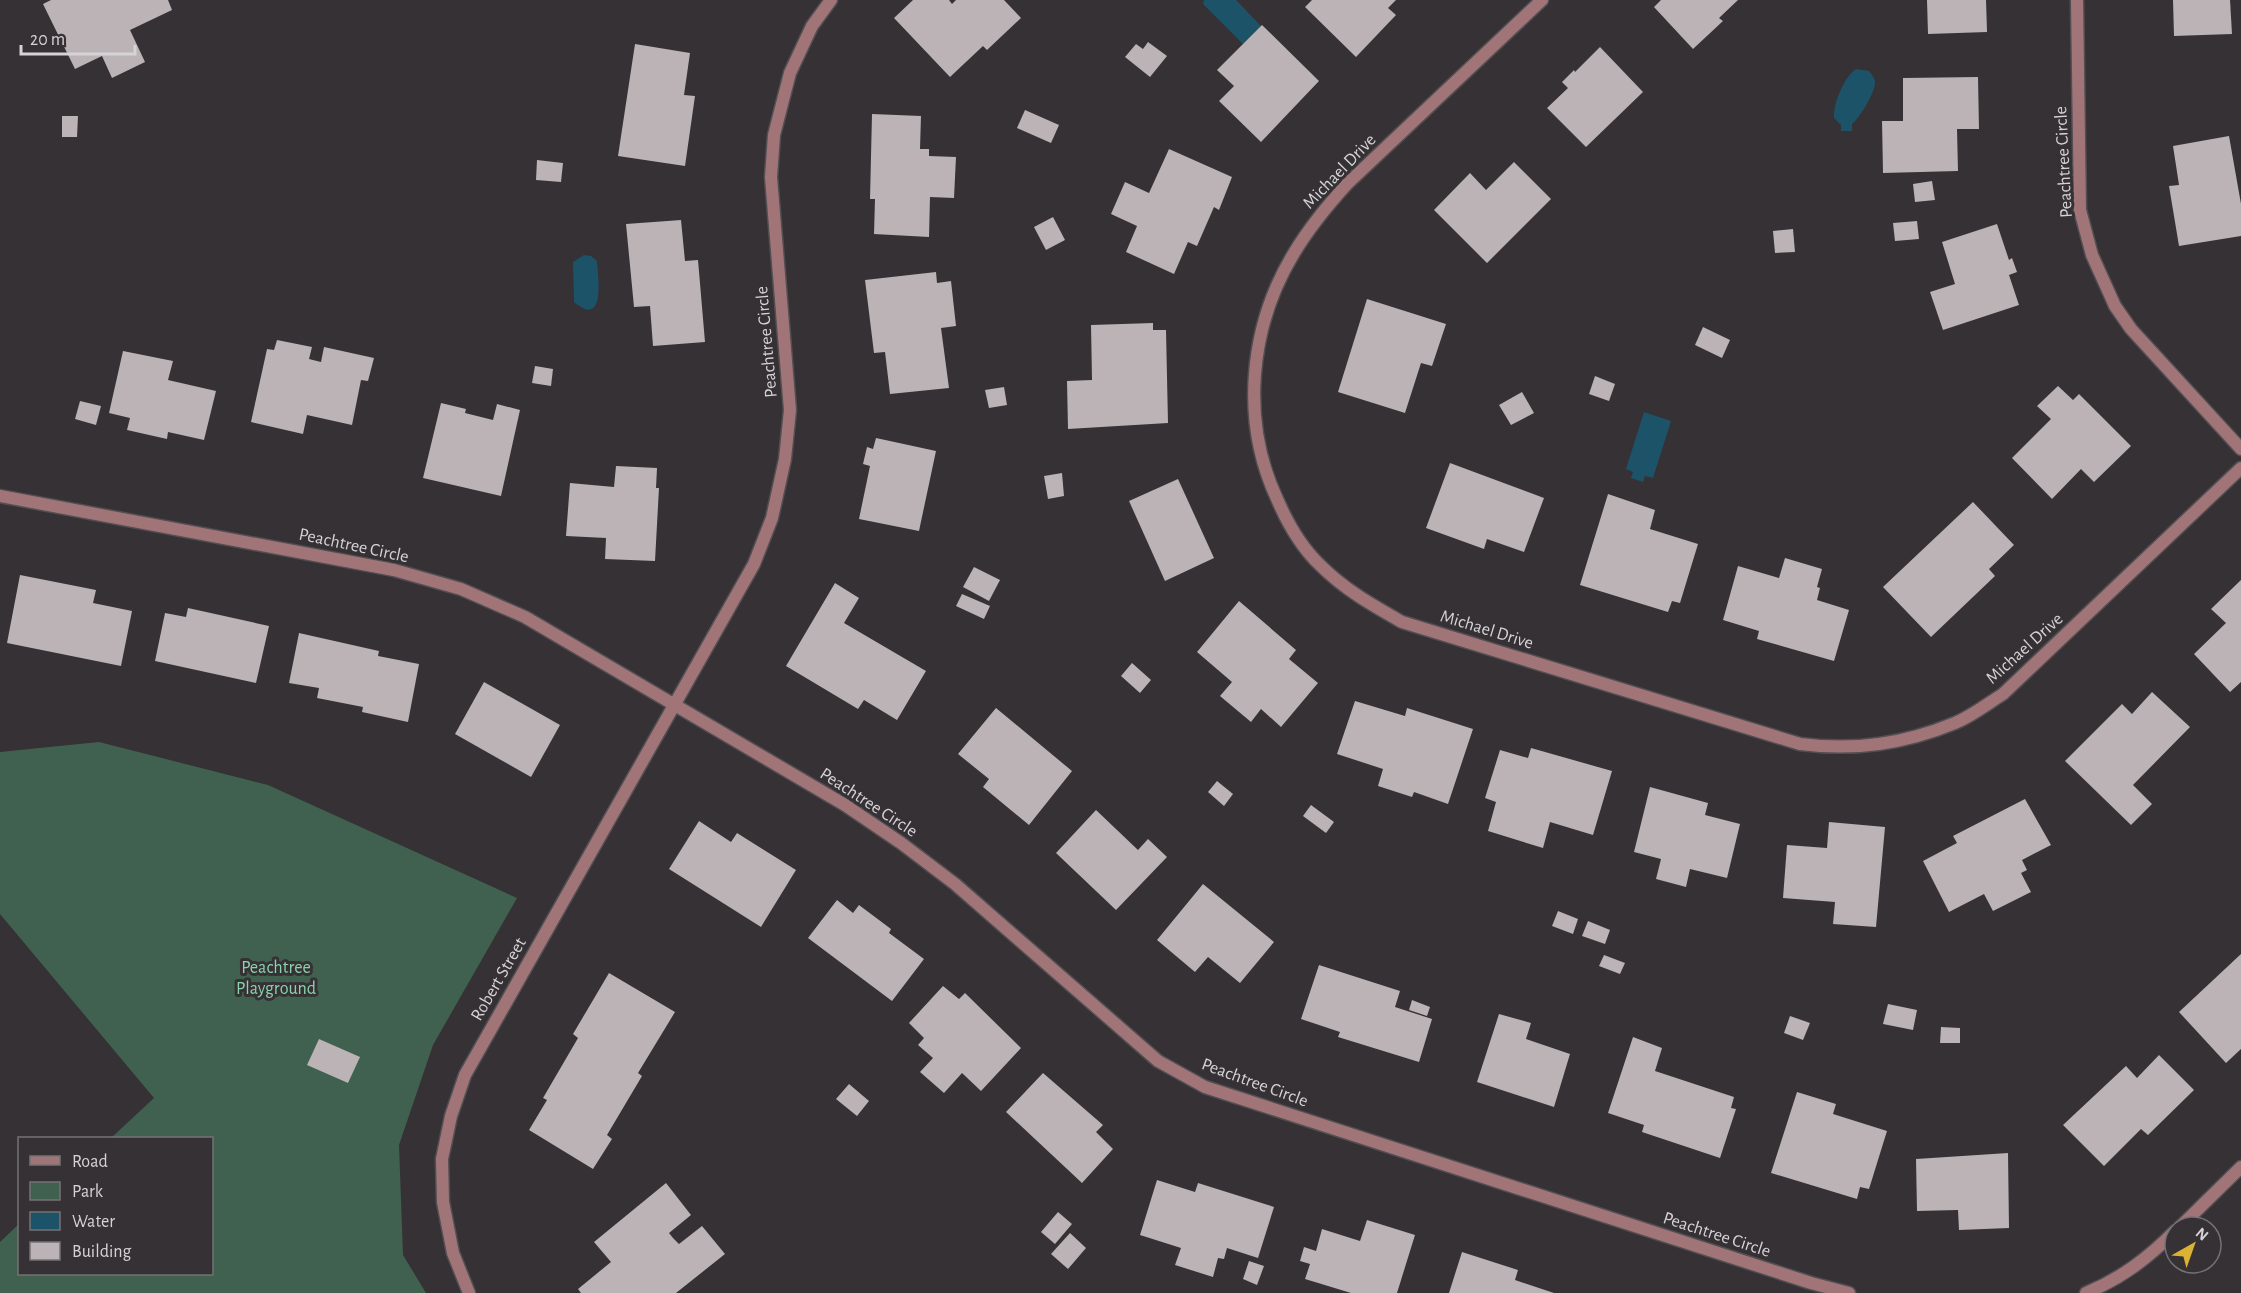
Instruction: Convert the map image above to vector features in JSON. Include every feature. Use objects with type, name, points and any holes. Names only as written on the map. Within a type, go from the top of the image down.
[{"type":"street","name":"Peachtree Circle","points":[[675,705],[754,564],[772,518],[785,459],[790,410],[771,177],[774,135],[790,73],[812,26],[831,0]]},
{"type":"street","name":"Michael Drive","points":[[1542,0],[1347,184],[1317,218],[1293,254],[1270,304],[1255,359],[1253,410],[1260,452],[1270,484],[1288,523],[1319,564],[1358,598],[1402,622],[1800,744],[1863,747],[1907,741],[1957,722],[2003,694],[2241,468]]},
{"type":"street","name":"Peachtree Circle","points":[[2077,0],[2080,210],[2092,255],[2115,306],[2131,329],[2241,449]]},
{"type":"street","name":"Peachtree Circle","points":[[0,496],[394,570],[461,589],[525,617],[845,805],[901,843],[955,884],[1158,1061],[1205,1087],[1849,1293]]},
{"type":"street","name":"Robert Street","points":[[469,1293],[453,1253],[443,1202],[442,1159],[454,1105],[465,1075],[675,705]]},
{"type":"street","points":[[2192,1215],[2241,1167]]},
{"type":"street","points":[[2086,1293],[2107,1284],[2148,1257],[2163,1243]]},
{"type":"green space","name":"Peachtree Playground","points":[[99,742],[268,785],[517,898],[433,1045],[399,1145],[403,1255],[426,1293],[0,1293],[0,1242],[18,1225],[18,1275],[213,1275],[213,1137],[112,1137],[154,1098],[0,914],[0,752]]},
{"type":"water","points":[[1204,0],[1236,0],[1261,26],[1243,44],[1203,4]]},
{"type":"water","points":[[1856,69],[1869,71],[1874,77],[1875,84],[1866,106],[1852,124],[1852,131],[1841,131],[1841,125],[1834,118],[1835,106],[1840,91]]},
{"type":"water","points":[[584,255],[591,256],[597,261],[598,298],[596,305],[591,309],[584,309],[574,302],[573,262]]},
{"type":"water","points":[[1644,412],[1671,421],[1653,478],[1645,476],[1643,482],[1631,478],[1633,472],[1626,469]]},
{"type":"building","points":[[51,0],[168,0],[172,10],[130,30],[145,62],[112,78],[102,56],[75,69],[43,4]]},
{"type":"building","points":[[913,0],[949,0],[952,4],[956,0],[1004,0],[1021,18],[987,50],[983,46],[950,77],[894,18]]},
{"type":"building","points":[[1312,0],[1396,0],[1388,8],[1396,15],[1356,57],[1305,7]]},
{"type":"building","points":[[1661,0],[1738,0],[1719,18],[1723,21],[1693,49],[1654,7]]},
{"type":"building","points":[[1927,0],[1986,0],[1987,32],[1928,34]]},
{"type":"building","points":[[2173,0],[2230,0],[2232,34],[2174,36]]},
{"type":"building","points":[[1262,25],[1319,81],[1261,142],[1219,101],[1234,86],[1217,70]]},
{"type":"building","points":[[1148,42],[1167,56],[1150,77],[1125,57],[1136,44],[1143,49]]},
{"type":"building","points":[[635,44],[690,53],[684,95],[695,96],[685,166],[618,156]]},
{"type":"building","points":[[1600,47],[1643,92],[1586,147],[1547,108],[1568,88],[1562,82]]},
{"type":"building","points":[[1978,77],[1979,129],[1957,129],[1958,171],[1883,173],[1882,121],[1903,121],[1903,78]]},
{"type":"building","points":[[1025,110],[1059,125],[1051,143],[1017,128]]},
{"type":"building","points":[[872,114],[921,116],[920,149],[929,149],[929,156],[956,157],[954,198],[930,197],[929,237],[874,234],[875,199],[870,199]]},
{"type":"building","points":[[62,116],[78,116],[77,137],[62,137]]},
{"type":"building","points":[[2229,136],[2241,204],[2241,236],[2179,246],[2169,186],[2179,185],[2173,146]]},
{"type":"building","points":[[1169,149],[1232,177],[1219,210],[1214,207],[1197,246],[1188,242],[1174,274],[1126,252],[1137,226],[1111,214],[1125,182],[1149,193]]},
{"type":"building","points":[[537,160],[563,163],[561,182],[536,180]]},
{"type":"building","points":[[1514,162],[1551,199],[1487,263],[1434,210],[1470,173],[1486,190]]},
{"type":"building","points":[[1932,181],[1935,200],[1915,202],[1913,184]]},
{"type":"building","points":[[1053,217],[1065,240],[1046,250],[1034,227]]},
{"type":"building","points":[[681,220],[685,261],[698,260],[705,342],[653,346],[650,306],[634,307],[626,224]]},
{"type":"building","points":[[1917,221],[1919,239],[1895,241],[1893,223]]},
{"type":"building","points":[[1997,224],[2009,260],[2012,258],[2017,272],[2009,275],[2019,305],[1943,330],[1930,292],[1955,284],[1942,242]]},
{"type":"building","points":[[1793,229],[1795,252],[1775,253],[1773,231]]},
{"type":"building","points":[[936,272],[937,283],[951,281],[956,326],[941,328],[949,388],[890,394],[885,352],[874,353],[865,280]]},
{"type":"building","points":[[1367,299],[1446,324],[1432,366],[1421,363],[1405,413],[1338,392]]},
{"type":"building","points":[[1153,323],[1153,330],[1166,330],[1168,423],[1068,429],[1067,381],[1092,380],[1091,325]]},
{"type":"building","points":[[1703,327],[1730,340],[1722,358],[1695,345]]},
{"type":"building","points":[[277,340],[312,347],[309,359],[321,362],[324,347],[374,358],[368,381],[361,380],[352,425],[307,415],[303,434],[251,422],[267,349],[274,350]]},
{"type":"building","points":[[123,351],[173,361],[168,380],[216,391],[204,440],[168,432],[167,439],[127,430],[130,418],[109,413]]},
{"type":"building","points":[[535,366],[553,369],[551,386],[532,383]]},
{"type":"building","points":[[1595,376],[1615,384],[1609,401],[1589,394]]},
{"type":"building","points":[[2058,386],[2073,400],[2079,394],[2131,446],[2094,482],[2081,469],[2052,499],[2012,458],[2051,419],[2037,406]]},
{"type":"building","points":[[1004,387],[1007,405],[989,408],[985,390]]},
{"type":"building","points":[[1522,392],[1534,413],[1511,425],[1499,405]]},
{"type":"building","points":[[80,401],[101,406],[96,425],[75,419]]},
{"type":"building","points":[[441,403],[466,409],[465,413],[493,420],[497,404],[520,410],[501,496],[423,478]]},
{"type":"building","points":[[876,438],[936,451],[919,531],[859,519],[870,466],[863,464],[867,447],[873,449]]},
{"type":"building","points":[[1450,463],[1544,498],[1524,552],[1487,539],[1484,549],[1426,528]]},
{"type":"building","points":[[616,466],[657,468],[656,488],[659,488],[655,561],[605,559],[606,538],[566,536],[570,483],[614,487]]},
{"type":"building","points":[[1062,473],[1064,496],[1048,499],[1044,476]]},
{"type":"building","points":[[1178,479],[1214,558],[1165,581],[1129,501]]},
{"type":"building","points":[[1608,494],[1655,510],[1650,529],[1698,544],[1680,603],[1672,601],[1668,612],[1580,585]]},
{"type":"building","points":[[1973,502],[2014,545],[1989,569],[1995,576],[1931,637],[1883,587]]},
{"type":"building","points":[[1785,558],[1822,569],[1817,587],[1820,588],[1817,600],[1849,610],[1834,661],[1757,639],[1759,631],[1723,620],[1738,566],[1779,578]]},
{"type":"building","points":[[974,567],[1000,580],[989,601],[963,587]]},
{"type":"building","points":[[20,575],[96,590],[93,603],[132,611],[121,666],[7,643]]},
{"type":"building","points":[[2241,580],[2241,682],[2230,692],[2194,654],[2226,623],[2211,609]]},
{"type":"building","points":[[835,583],[859,598],[844,623],[926,671],[897,720],[864,700],[858,709],[786,666]]},
{"type":"building","points":[[962,594],[990,606],[984,619],[956,606]]},
{"type":"building","points":[[1239,601],[1296,650],[1289,659],[1318,683],[1281,727],[1261,709],[1251,722],[1220,696],[1232,682],[1197,652]]},
{"type":"building","points":[[188,608],[269,626],[256,683],[155,661],[165,613],[186,617]]},
{"type":"building","points":[[299,633],[379,651],[378,656],[419,664],[408,722],[362,712],[363,707],[317,698],[319,688],[289,683]]},
{"type":"building","points":[[1132,663],[1151,680],[1140,693],[1121,676]]},
{"type":"building","points":[[484,682],[560,725],[531,777],[455,734]]},
{"type":"building","points":[[2152,692],[2190,727],[2133,785],[2152,804],[2131,825],[2065,761],[2122,704],[2132,714]]},
{"type":"building","points":[[1355,701],[1405,716],[1407,708],[1473,729],[1448,804],[1414,792],[1412,797],[1378,786],[1383,769],[1337,754]]},
{"type":"building","points":[[996,708],[1072,771],[1029,825],[983,787],[989,779],[958,754]]},
{"type":"building","points":[[1531,748],[1612,771],[1593,835],[1550,822],[1543,848],[1488,831],[1496,802],[1485,798],[1500,750],[1528,758]]},
{"type":"building","points":[[1217,781],[1233,794],[1224,806],[1208,792]]},
{"type":"building","points":[[1650,787],[1708,803],[1705,815],[1740,824],[1727,878],[1690,869],[1686,887],[1656,879],[1661,859],[1634,852]]},
{"type":"building","points":[[2025,799],[2051,845],[2022,860],[2027,870],[2021,873],[2031,892],[1993,911],[1984,894],[1949,912],[1923,861],[1957,843],[1953,836]]},
{"type":"building","points":[[1311,805],[1334,822],[1326,833],[1303,816]]},
{"type":"building","points":[[1096,810],[1138,850],[1148,839],[1167,857],[1116,910],[1056,853]]},
{"type":"building","points":[[699,821],[731,842],[737,833],[796,870],[761,927],[669,869]]},
{"type":"building","points":[[1829,822],[1885,827],[1876,927],[1833,924],[1835,902],[1783,898],[1787,845],[1827,848]]},
{"type":"building","points":[[1203,884],[1274,942],[1240,983],[1208,957],[1195,972],[1157,940]]},
{"type":"building","points":[[837,900],[853,913],[859,905],[891,929],[889,933],[924,959],[892,1001],[808,938]]},
{"type":"building","points":[[1558,911],[1578,919],[1573,934],[1552,926]]},
{"type":"building","points":[[1588,921],[1610,930],[1605,944],[1582,936]]},
{"type":"building","points":[[2241,954],[2241,1049],[2226,1063],[2179,1012]]},
{"type":"building","points":[[1604,955],[1625,963],[1620,974],[1599,966]]},
{"type":"building","points":[[1319,965],[1400,991],[1395,1007],[1432,1019],[1419,1062],[1338,1037],[1340,1032],[1301,1019]]},
{"type":"building","points":[[609,973],[675,1012],[638,1073],[642,1076],[607,1135],[612,1139],[593,1169],[529,1130],[547,1100],[543,1098],[578,1038],[573,1034]]},
{"type":"building","points":[[943,986],[959,999],[965,993],[1021,1048],[981,1091],[962,1073],[944,1093],[920,1072],[933,1058],[918,1045],[924,1038],[909,1023]]},
{"type":"building","points":[[1412,1000],[1430,1007],[1427,1016],[1409,1010]]},
{"type":"building","points":[[1888,1004],[1917,1010],[1913,1030],[1883,1024]]},
{"type":"building","points":[[1499,1014],[1531,1023],[1526,1039],[1570,1054],[1554,1107],[1477,1082]]},
{"type":"building","points":[[1790,1016],[1810,1023],[1803,1040],[1784,1033]]},
{"type":"building","points":[[1941,1027],[1960,1028],[1960,1043],[1940,1043]]},
{"type":"building","points":[[1633,1037],[1662,1048],[1655,1071],[1734,1097],[1731,1108],[1736,1109],[1720,1158],[1642,1132],[1644,1125],[1608,1113]]},
{"type":"building","points":[[319,1039],[360,1057],[348,1083],[307,1065]]},
{"type":"building","points":[[2159,1055],[2194,1090],[2148,1135],[2141,1129],[2104,1166],[2063,1125],[2126,1066],[2137,1078]]},
{"type":"building","points":[[1043,1073],[1103,1125],[1096,1132],[1113,1149],[1082,1183],[1006,1112]]},
{"type":"building","points":[[849,1084],[869,1101],[857,1116],[836,1099]]},
{"type":"building","points":[[1797,1092],[1836,1104],[1833,1114],[1887,1131],[1869,1189],[1860,1187],[1857,1199],[1771,1173]]},
{"type":"building","points":[[2008,1153],[2009,1228],[1959,1230],[1958,1210],[1917,1211],[1916,1159]]},
{"type":"building","points":[[1157,1180],[1195,1192],[1198,1183],[1274,1207],[1258,1258],[1227,1248],[1224,1259],[1218,1258],[1213,1277],[1175,1265],[1181,1248],[1140,1235]]},
{"type":"building","points":[[666,1183],[691,1215],[669,1233],[673,1238],[679,1244],[702,1226],[725,1254],[676,1293],[581,1293],[578,1289],[611,1262],[594,1242]]},
{"type":"building","points":[[1058,1212],[1072,1224],[1055,1244],[1041,1232]]},
{"type":"building","points":[[1367,1220],[1415,1235],[1397,1293],[1351,1293],[1305,1279],[1310,1264],[1300,1261],[1304,1247],[1316,1251],[1322,1229],[1360,1241]]},
{"type":"building","points":[[1070,1233],[1086,1248],[1068,1269],[1051,1254]]},
{"type":"building","points":[[1462,1252],[1518,1270],[1515,1280],[1554,1293],[1449,1293]]},
{"type":"building","points":[[1249,1261],[1264,1266],[1257,1285],[1243,1279]]}]
